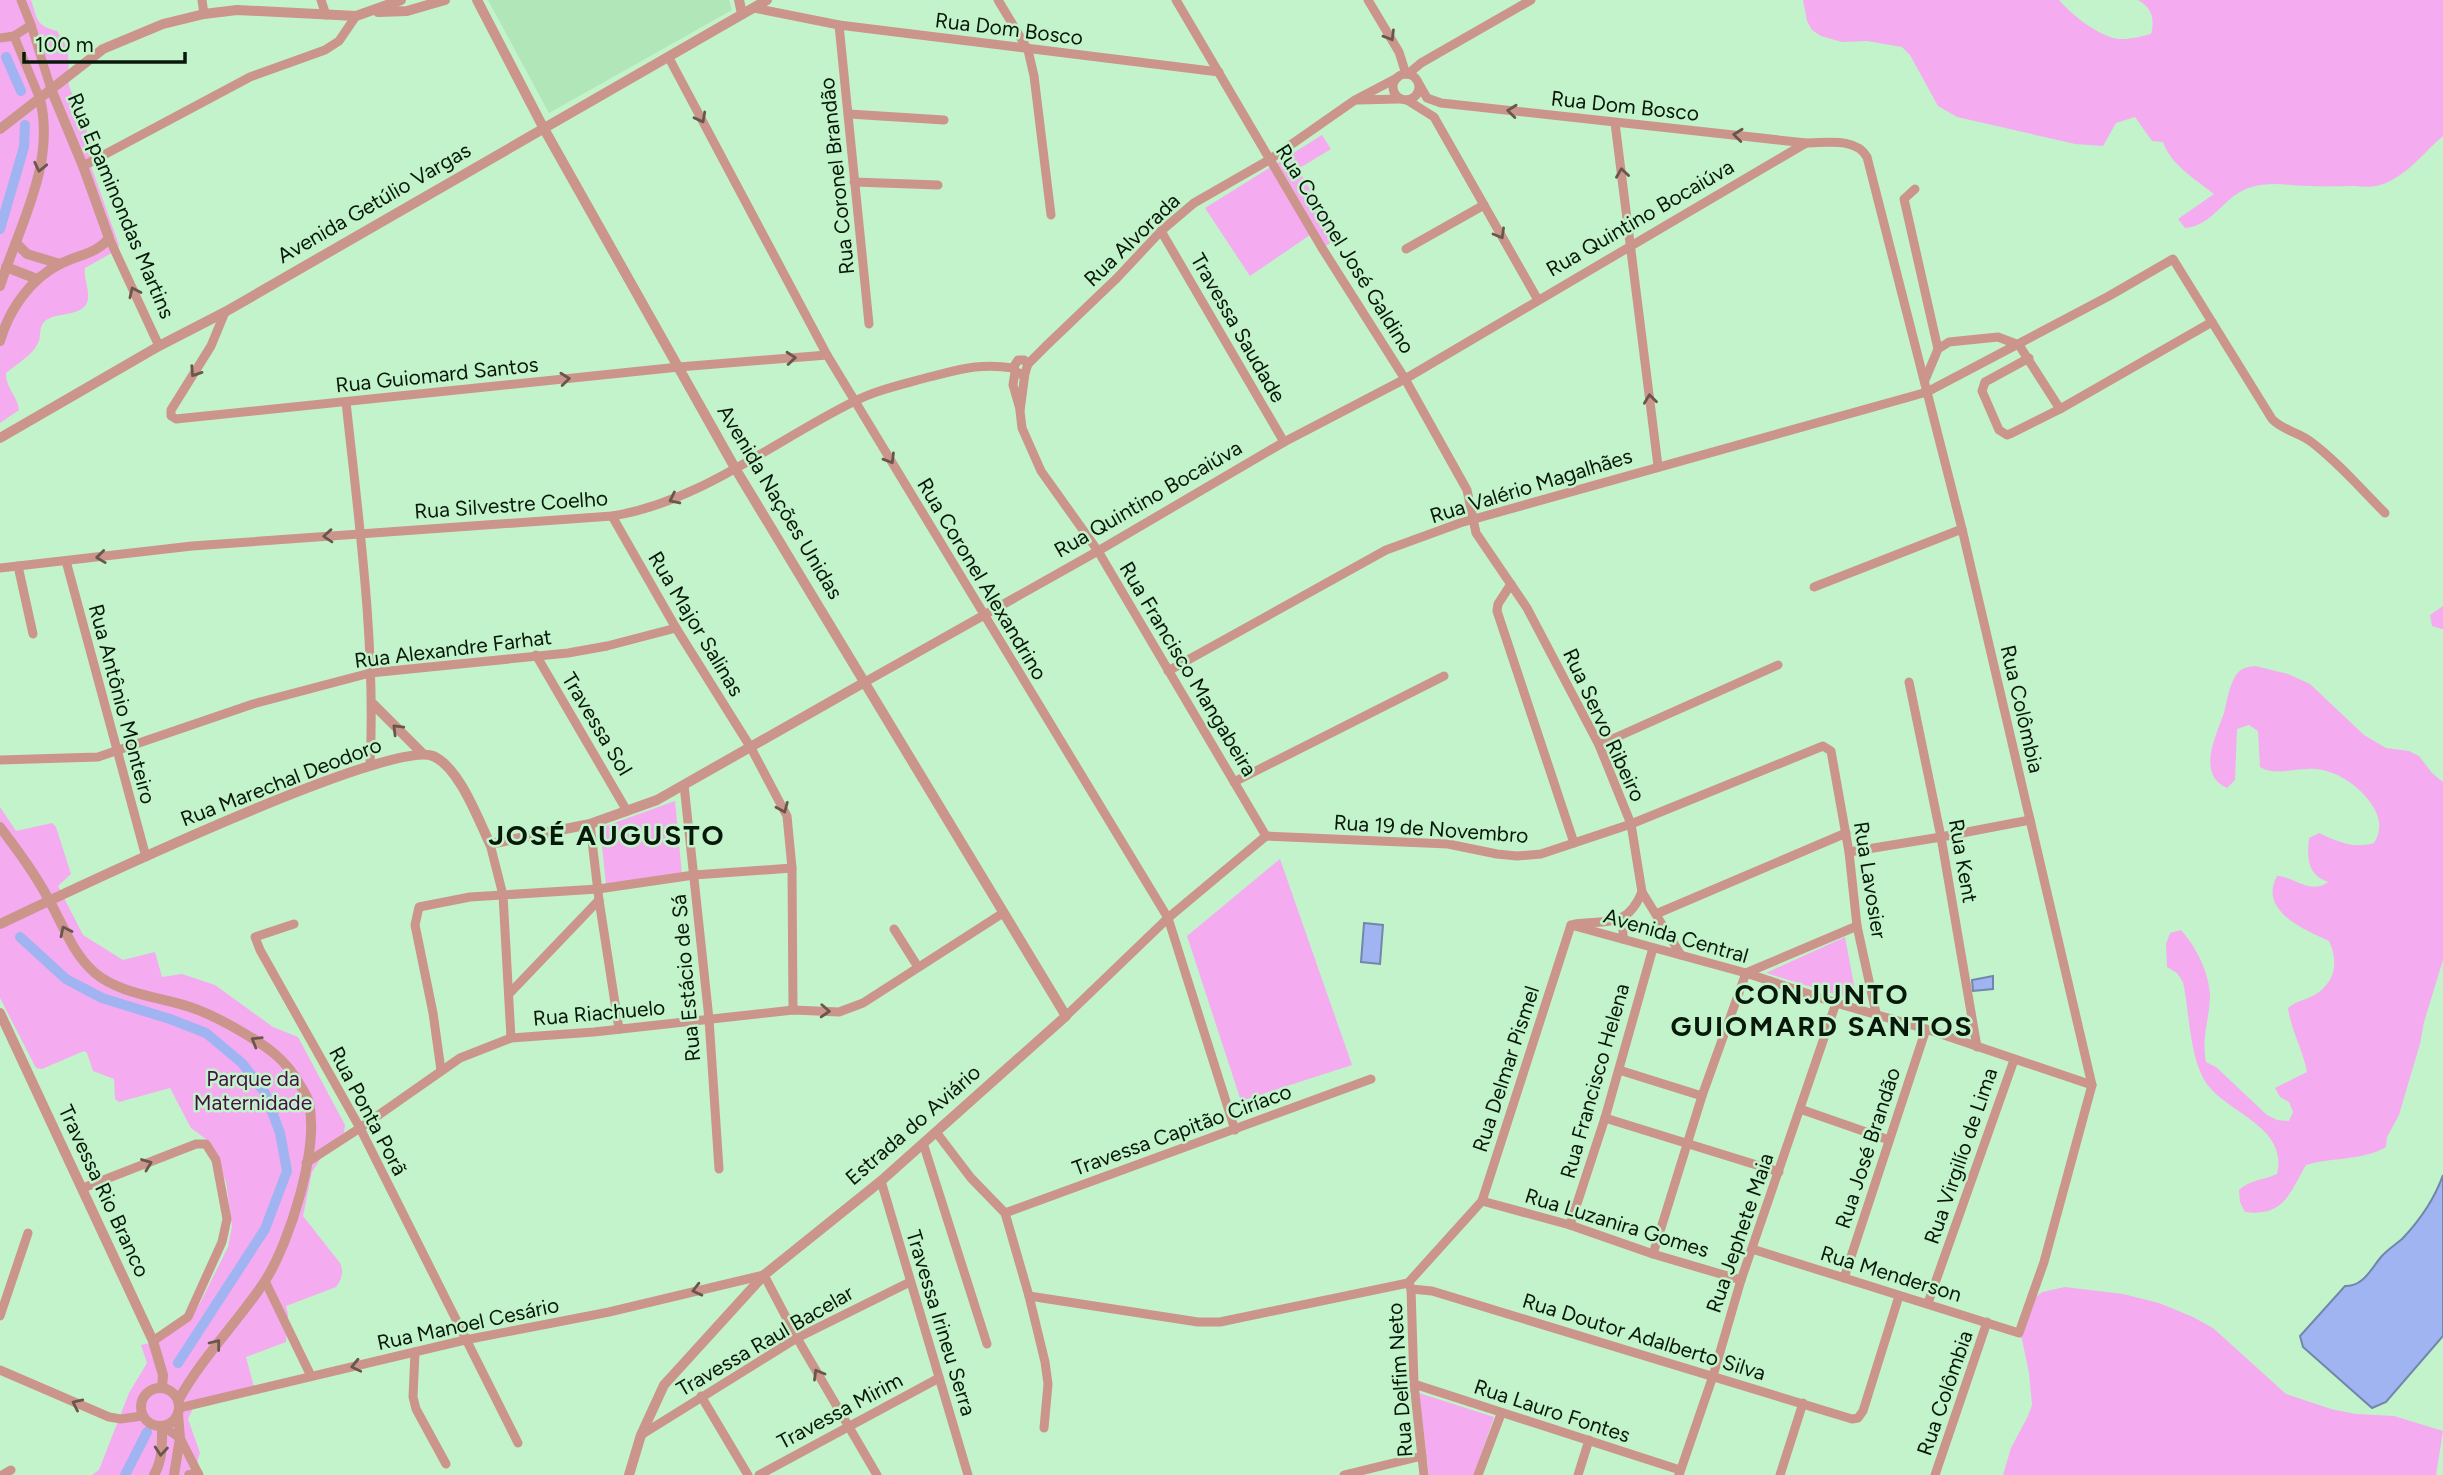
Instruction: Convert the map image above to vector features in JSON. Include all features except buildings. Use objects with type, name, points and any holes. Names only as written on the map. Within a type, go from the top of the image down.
[{"type":"street","name":"Rua Epaminondas Martins","points":[[21,0],[51,89],[109,238],[159,346]]},
{"type":"street","points":[[202,0],[204,13]]},
{"type":"street","points":[[321,0],[326,15]]},
{"type":"street","points":[[0,129],[103,49],[163,24],[204,13],[237,10],[356,16],[401,0]]},
{"type":"street","points":[[371,11],[407,11],[445,0]]},
{"type":"street","name":"Avenida Nações Unidas","points":[[477,0],[543,127],[735,468],[1066,1016]]},
{"type":"street","points":[[739,0],[742,14]]},
{"type":"street","name":"Avenida Getúlio Vargas","points":[[0,438],[159,346],[225,312],[767,0]]},
{"type":"street","points":[[998,0],[1028,50],[1034,76],[1051,215]]},
{"type":"street","name":"Rua Coronel José Galdino","points":[[1176,0],[1269,160],[1405,379],[1467,490],[1473,520]]},
{"type":"street","points":[[1355,100],[1404,99],[1417,94],[1399,52],[1368,0]]},
{"type":"street","points":[[1436,110],[1404,99],[1394,91],[1394,83],[1409,78],[1420,63],[1531,0]]},
{"type":"street","name":"Rua Dom Bosco","points":[[754,8],[839,25],[1219,72]]},
{"type":"street","points":[[83,166],[250,77],[325,50],[339,41],[356,16]]},
{"type":"street","points":[[0,37],[14,36],[31,25]]},
{"type":"street","name":"Rua Coronel Brandão","points":[[839,25],[869,324]]},
{"type":"street","points":[[0,286],[40,169],[45,135],[45,117],[40,99],[14,36]]},
{"type":"street","name":"Rua Coronel Alexandrino","points":[[669,58],[827,355],[1168,918],[1235,1130]]},
{"type":"street","points":[[1409,78],[1436,110],[1483,205],[1538,300]]},
{"type":"street","name":"Rua Alvorada","points":[[1020,366],[1046,346],[1108,287],[1161,231],[1194,203],[1269,160],[1355,100],[1409,78]]},
{"type":"street","name":"Rua Dom Bosco","points":[[1436,110],[1615,123],[1806,143]]},
{"type":"street","points":[[849,114],[944,120]]},
{"type":"street","points":[[1615,123],[1658,466]]},
{"type":"street","name":"Rua Quintino Bocaiúva","points":[[490,844],[590,824],[657,800],[1098,551],[1284,442],[1405,379],[1806,143]]},
{"type":"street","name":"Rua Colômbia","points":[[1806,143],[1854,144],[1862,149],[1867,157],[1962,528],[2092,1084],[2044,1262],[2019,1333]]},
{"type":"street","points":[[854,182],[938,185]]},
{"type":"street","points":[[1915,189],[1904,199],[1938,349]]},
{"type":"street","points":[[1406,249],[1483,205]]},
{"type":"street","name":"Travessa Saudade","points":[[1161,231],[1284,442]]},
{"type":"street","points":[[0,341],[19,301],[37,279],[60,264],[97,249],[109,238]]},
{"type":"street","points":[[16,243],[27,254],[60,264]]},
{"type":"street","name":"Rua Valério Magalhães","points":[[1168,671],[1386,550],[1473,520],[1658,466],[1927,393],[2174,259],[2212,321]]},
{"type":"street","points":[[6,267],[37,279]]},
{"type":"street","name":"Rua Guiomard Santos","points":[[225,312],[211,346],[171,410],[173,418],[179,420],[827,355]]},
{"type":"street","points":[[2029,358],[1985,382],[1983,386],[1982,391],[1999,430],[2007,435],[2060,409],[2212,321],[2272,419],[2320,449],[2385,513]]},
{"type":"street","points":[[1925,380],[1938,349],[1949,342],[1998,338],[2019,345],[2060,409]]},
{"type":"street","name":"Rua Silvestre Coelho","points":[[0,568],[182,547],[639,512],[665,503],[735,468],[855,400],[979,365],[1020,366]]},
{"type":"street","name":"Rua Francisco Mangabeira","points":[[1020,366],[1022,428],[1041,471],[1098,551],[1266,836]]},
{"type":"street","points":[[346,402],[360,534],[373,704],[370,766]]},
{"type":"street","name":"Rua Major Salinas","points":[[612,516],[676,628],[751,748],[788,816],[792,868],[793,1010]]},
{"type":"street","name":"Rua Servo Ribeiro","points":[[1473,520],[1476,533],[1527,608],[1599,746],[1631,824],[1642,892],[1681,955]]},
{"type":"street","points":[[1814,587],[1962,528]]},
{"type":"street","name":"Rua Antônio Monteiro","points":[[66,561],[146,857]]},
{"type":"street","points":[[18,566],[33,634]]},
{"type":"street","points":[[1511,584],[1498,604],[1497,611],[1574,843]]},
{"type":"street","name":"Rua Alexandre Farhat","points":[[0,760],[98,757],[253,704],[370,673],[568,653],[676,628]]},
{"type":"street","name":"Travessa Sol","points":[[536,655],[627,811]]},
{"type":"street","points":[[1599,746],[1778,665]]},
{"type":"street","points":[[1234,782],[1444,676]]},
{"type":"street","name":"Rua Kent","points":[[1909,682],[1941,837],[1978,1047]]},
{"type":"street","points":[[373,704],[422,753],[441,761],[453,773],[490,844],[503,895],[510,1038]]},
{"type":"street","name":"Rua 19 de Novembro","points":[[1266,836],[1448,844],[1517,856],[1541,854],[1631,824],[1818,747],[1831,751]]},
{"type":"street","name":"Rua Lavosier","points":[[1831,751],[1849,852],[1857,926],[1876,1013]]},
{"type":"street","name":"Rua Marechal Deodoro","points":[[0,924],[226,820],[370,766],[422,753]]},
{"type":"street","name":"Rua Estácio de Sá","points":[[684,785],[709,1019],[719,1168]]},
{"type":"street","points":[[1849,852],[2030,820]]},
{"type":"street","points":[[590,824],[619,1029]]},
{"type":"street","points":[[0,827],[50,900],[73,948],[95,973],[113,984],[192,1007],[224,1021],[266,1046],[285,1061],[309,1102],[306,1163],[295,1218],[285,1244],[265,1281],[211,1350],[172,1422],[162,1426]]},
{"type":"street","points":[[1656,914],[1846,833]]},
{"type":"street","name":"Estrada do Aviário","points":[[629,1475],[641,1436],[664,1385],[764,1275],[881,1181],[1066,1016],[1168,918],[1266,836]]},
{"type":"street","points":[[441,1070],[433,1013],[415,925],[419,906],[470,897],[598,889],[694,875],[792,868]]},
{"type":"street","points":[[1571,925],[1623,918],[1634,909],[1642,892]]},
{"type":"street","points":[[509,994],[599,900]]},
{"type":"street","name":"Rua Riachuelo","points":[[306,1163],[460,1058],[510,1038],[793,1010],[839,1012],[851,1008],[1003,913]]},
{"type":"street","points":[[1623,918],[1623,939]]},
{"type":"street","name":"Rua Ponta Porã","points":[[294,924],[255,937],[264,958],[360,1128],[518,1443]]},
{"type":"street","name":"Avenida Central","points":[[1571,925],[1745,973],[2092,1084]]},
{"type":"street","name":"Rua Delmar Pismel","points":[[1410,1286],[1482,1201],[1571,925]]},
{"type":"street","points":[[1653,1254],[1702,1096],[1745,973],[1857,926]]},
{"type":"street","points":[[894,929],[918,967]]},
{"type":"street","name":"Rua Francisco Helena","points":[[1570,1225],[1605,1118],[1653,948]]},
{"type":"street","name":"Rua Jephete Maia","points":[[1679,1473],[1713,1376],[1741,1280],[1836,1003]]},
{"type":"street","name":"Travessa Rio Branco","points":[[0,1013],[4,1032],[83,1188],[153,1341],[163,1375],[162,1387]]},
{"type":"street","name":"Rua José Brandão","points":[[1844,1278],[1926,1029]]},
{"type":"street","name":"Rua Virgilío de Lima","points":[[1928,1303],[2014,1060]]},
{"type":"street","points":[[1619,1070],[1702,1096]]},
{"type":"street","name":"Travessa Capitão Ciríaco","points":[[1005,1213],[1371,1079]]},
{"type":"street","points":[[1800,1110],[1889,1140]]},
{"type":"street","points":[[1605,1118],[1779,1172]]},
{"type":"street","points":[[936,1132],[971,1178],[1005,1213],[1045,1362],[1048,1384],[1044,1428]]},
{"type":"street","points":[[923,1143],[987,1344]]},
{"type":"street","points":[[83,1188],[196,1144],[206,1144],[216,1160],[227,1219],[222,1242],[188,1317],[153,1341]]},
{"type":"street","name":"Travessa Irineu Serra","points":[[881,1181],[968,1475]]},
{"type":"street","name":"Rua Luzanira Gomes","points":[[1482,1201],[1570,1225],[1653,1254],[1741,1280]]},
{"type":"street","points":[[0,1317],[28,1233]]},
{"type":"street","name":"Rua Menderson","points":[[1752,1249],[2019,1333]]},
{"type":"street","points":[[764,1275],[797,1338],[877,1475]]},
{"type":"street","name":"Rua Manoel Cesário","points":[[178,1408],[465,1340],[609,1312],[764,1275]]},
{"type":"street","points":[[265,1281],[312,1376]]},
{"type":"street","name":"Travessa Raul Bacelar","points":[[641,1436],[797,1338],[910,1282]]},
{"type":"street","points":[[1029,1296],[1198,1322],[1220,1322],[1410,1286]]},
{"type":"street","name":"Rua Doutor Adalberto Silva","points":[[1410,1286],[1852,1419],[1858,1418],[1863,1411],[1899,1296]]},
{"type":"street","name":"Rua Delfim Neto","points":[[1410,1286],[1414,1384],[1424,1475]]},
{"type":"street","name":"Rua Colômbia","points":[[1935,1475],[1987,1322]]},
{"type":"street","points":[[415,1352],[413,1397],[416,1409],[446,1464]]},
{"type":"street","points":[[0,1370],[108,1418],[142,1416]]},
{"type":"street","name":"Travessa Mirim","points":[[759,1475],[939,1378]]},
{"type":"street","name":"Rua Lauro Fontes","points":[[1414,1384],[1589,1440],[1679,1473]]},
{"type":"street","points":[[174,1475],[180,1438],[178,1408],[172,1392],[162,1387],[152,1389],[144,1396],[140,1406],[142,1416],[153,1425],[162,1426],[180,1438],[195,1475]]},
{"type":"street","points":[[701,1396],[748,1475]]},
{"type":"street","points":[[1780,1475],[1803,1403]]},
{"type":"street","points":[[1478,1475],[1501,1414]]},
{"type":"street","points":[[153,1475],[162,1455],[162,1426]]},
{"type":"street","points":[[1578,1475],[1589,1440]]},
{"type":"street","points":[[1344,1475],[1422,1456]]},
{"type":"street","points":[[2,1475],[11,1470]]},
{"type":"shaded area","points":[[488,0],[729,0],[732,10],[549,113]]},
{"type":"green space","points":[[0,0],[31,0],[38,21],[57,31],[68,49],[69,86],[92,144],[92,169],[119,245],[117,250],[85,268],[88,298],[85,306],[76,312],[44,322],[36,347],[6,373],[7,383],[19,410],[0,423]]},
{"type":"green space","points":[[1803,0],[2059,0],[2091,27],[2113,38],[2122,39],[2151,34],[2151,14],[2138,0],[2443,0],[2443,136],[2398,177],[2385,183],[2368,187],[2259,185],[2234,196],[2204,222],[2185,228],[2178,219],[2214,194],[2178,165],[2163,142],[2152,141],[2135,117],[2116,123],[2103,146],[2075,144],[1957,117],[1938,106],[1910,55],[1902,47],[1867,41],[1842,42],[1821,36],[1812,30],[1807,21]]},
{"type":"green space","points":[[1322,135],[1331,149],[1298,169],[1339,238],[1322,248],[1310,235],[1250,276],[1205,208]]},
{"type":"green space","points":[[2443,606],[2442,629],[2432,626],[2430,615]]},
{"type":"green space","points":[[2255,666],[2288,674],[2310,684],[2364,735],[2386,748],[2409,751],[2419,756],[2443,782],[2443,960],[2399,1115],[2387,1137],[2386,1147],[2367,1155],[2306,1165],[2284,1201],[2269,1211],[2258,1213],[2245,1212],[2240,1202],[2239,1190],[2252,1182],[2277,1174],[2275,1146],[2257,1125],[2222,1099],[2204,1080],[2191,1039],[2183,982],[2177,973],[2167,967],[2166,944],[2170,933],[2181,930],[2197,952],[2204,969],[2210,995],[2206,1062],[2216,1067],[2267,1115],[2277,1120],[2289,1121],[2293,1112],[2289,1102],[2280,1097],[2275,1088],[2307,1072],[2288,1008],[2325,987],[2334,969],[2334,955],[2329,941],[2287,918],[2274,899],[2273,888],[2277,876],[2315,887],[2328,882],[2312,870],[2308,852],[2309,838],[2319,833],[2346,844],[2366,845],[2374,843],[2379,822],[2362,792],[2336,775],[2317,769],[2277,772],[2260,767],[2258,731],[2249,725],[2237,729],[2235,780],[2227,788],[2218,782],[2212,774],[2211,754],[2230,689],[2240,671]]},
{"type":"green space","points":[[675,801],[682,875],[606,884],[600,828]]},
{"type":"green space","name":"Parque da Maternidade","points":[[0,807],[16,831],[52,823],[56,827],[71,874],[58,886],[83,935],[123,960],[155,952],[162,977],[182,974],[215,985],[273,1027],[298,1037],[345,1125],[344,1133],[331,1142],[312,1172],[303,1216],[340,1263],[340,1281],[336,1287],[286,1306],[286,1342],[246,1357],[254,1387],[197,1400],[188,1419],[200,1453],[193,1475],[92,1475],[99,1470],[129,1393],[147,1363],[141,1345],[159,1341],[190,1319],[228,1247],[232,1226],[226,1182],[210,1142],[191,1128],[170,1088],[119,1102],[115,1099],[114,1079],[93,1071],[84,1051],[42,1069],[36,1068],[0,998]]},
{"type":"green space","points":[[1280,859],[1352,1065],[1241,1101],[1187,936]]},
{"type":"green space","points":[[1845,937],[1857,1001],[1766,973]]},
{"type":"green space","points":[[2065,1287],[2123,1294],[2159,1303],[2193,1317],[2213,1328],[2286,1394],[2331,1409],[2356,1414],[2394,1416],[2443,1431],[2436,1475],[2003,1475],[2011,1448],[2032,1405],[2020,1330],[2034,1299],[2042,1292]]},
{"type":"green space","points":[[1419,1393],[1494,1417],[1474,1475],[1429,1475]]},
{"type":"water","points":[[1364,923],[1383,925],[1380,964],[1361,962]]},
{"type":"water","points":[[1993,976],[1993,989],[1973,991],[1972,980]]},
{"type":"water","points":[[2443,1175],[2443,1336],[2386,1402],[2372,1408],[2303,1347],[2300,1336],[2345,1286],[2357,1284],[2362,1280],[2383,1254],[2409,1232],[2431,1201]]},
{"type":"waterway","points":[[6,57],[21,91]]},
{"type":"waterway","points":[[0,229],[24,147],[25,125]]},
{"type":"waterway","points":[[20,937],[66,979],[102,998],[206,1033],[242,1063],[265,1093],[280,1133],[287,1171],[265,1229],[178,1363]]},
{"type":"waterway","points":[[125,1475],[147,1432]]},
{"type":"district","name":"JOSÉ AUGUSTO","points":[[607,835]]},
{"type":"district","name":"CONJUNTO GUIOMARD SANTOS","points":[[1822,1010]]}]
